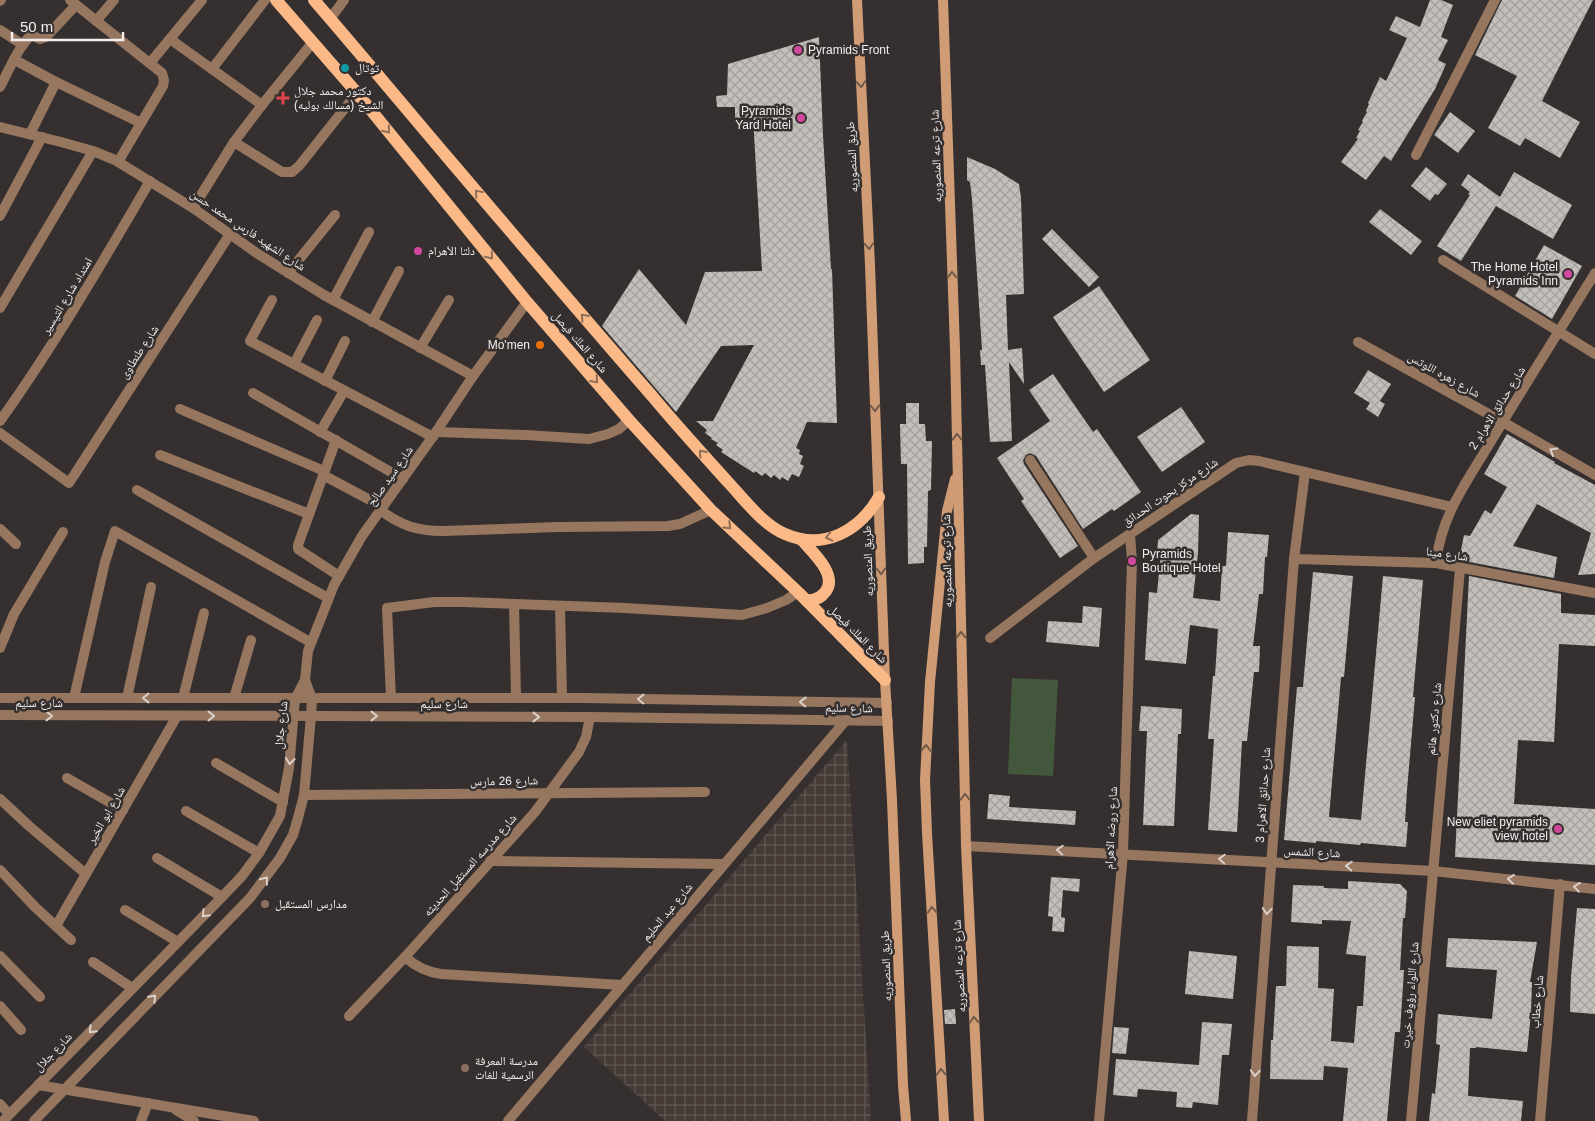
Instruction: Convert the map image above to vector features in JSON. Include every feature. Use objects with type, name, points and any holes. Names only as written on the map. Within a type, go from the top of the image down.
[{"type":"main road","name":"شارع الملك فيصل","points":[[276,0],[357,93],[527,302],[629,420],[711,510],[802,596],[885,680]]},
{"type":"main road","name":"شارع الملك فيصل","points":[[314,0],[687,436],[749,505],[771,526],[801,539],[817,540],[825,538],[847,531],[860,522],[871,510],[878,496]]},
{"type":"main road","name":"طريق المنصوريه","points":[[856,0],[870,265],[885,680],[906,1121]]},
{"type":"main road","name":"شارع ترعه المنصوريه","points":[[944,0],[958,471],[966,846],[979,1121]]},
{"type":"main road","points":[[944,1121],[925,780],[929,691],[947,511],[958,471]]},
{"type":"main road","points":[[801,539],[825,567],[829,577],[828,588],[821,596],[811,600],[802,596]]},
{"type":"street","points":[[96,21],[114,0]]},
{"type":"street","points":[[150,63],[202,0]]},
{"type":"street","points":[[212,69],[265,0]]},
{"type":"street","points":[[330,18],[344,0]]},
{"type":"street","points":[[1416,155],[1495,0]]},
{"type":"street","points":[[0,88],[23,46],[31,36],[40,39],[46,36],[73,3],[162,73],[164,80],[163,86],[118,162]]},
{"type":"street","points":[[0,30],[23,46]]},
{"type":"street","points":[[170,39],[262,105]]},
{"type":"street","points":[[193,208],[234,142],[313,42]]},
{"type":"street","points":[[15,60],[56,82],[141,122]]},
{"type":"street","points":[[30,134],[56,82]]},
{"type":"street","points":[[234,142],[282,172],[292,172],[299,166],[357,93]]},
{"type":"street","name":"شارع الشهيد فارس محمد حسن","points":[[0,128],[93,151],[118,162],[193,208],[288,273],[372,322],[473,376]]},
{"type":"street","points":[[0,216],[42,137]]},
{"type":"street","points":[[0,308],[93,151]]},
{"type":"street","name":"امتداد شارع التيسير","points":[[0,421],[59,334],[150,181]]},
{"type":"street","points":[[288,273],[335,215]]},
{"type":"street","points":[[333,300],[368,232]]},
{"type":"street","name":"شارع طنطاوى","points":[[0,434],[69,483],[230,234]]},
{"type":"street","points":[[1443,260],[1595,354]]},
{"type":"street","points":[[372,322],[399,271]]},
{"type":"street","name":"شارع حدائق الاهرام 2","points":[[1436,563],[1440,534],[1452,507],[1502,422],[1595,274]]},
{"type":"street","points":[[272,300],[250,341],[344,391],[434,435],[526,435],[589,439],[619,429],[629,420]]},
{"type":"street","points":[[420,348],[449,300]]},
{"type":"street","name":"شارع سيد صالح","points":[[306,680],[310,642],[328,598],[362,536],[527,302]]},
{"type":"street","points":[[294,364],[317,320]]},
{"type":"street","points":[[324,380],[345,341]]},
{"type":"street","name":"شارع زهره اللوتس","points":[[1358,342],[1595,475]]},
{"type":"street","points":[[320,432],[344,391]]},
{"type":"street","points":[[253,393],[403,479]]},
{"type":"street","points":[[180,409],[324,473],[409,528],[443,531],[559,526],[668,526],[680,524],[711,510]]},
{"type":"street","points":[[336,440],[298,549],[339,576]]},
{"type":"street","points":[[160,455],[309,514]]},
{"type":"street","points":[[1030,460],[1094,558]]},
{"type":"street","name":"شارع مركز بحوث الحدائق","points":[[990,638],[1094,558],[1236,463],[1249,460],[1259,461],[1452,507]]},
{"type":"street","name":"شارع حدائق الاهرام 3","points":[[1252,1121],[1294,559],[1305,472]]},
{"type":"street","points":[[137,490],[328,598]]},
{"type":"street","points":[[0,529],[16,544]]},
{"type":"street","points":[[74,698],[105,562],[115,531],[310,642]]},
{"type":"street","points":[[0,648],[14,614],[63,532]]},
{"type":"street","name":"شارع روضه الاهرام","points":[[1099,1121],[1123,854],[1132,561],[1130,534]]},
{"type":"street","name":"شارع مينا","points":[[1294,559],[1436,563],[1595,593]]},
{"type":"street","name":"شارع دكتور هانم","points":[[1433,871],[1460,569]]},
{"type":"street","points":[[127,698],[152,587]]},
{"type":"street","points":[[391,698],[388,608],[434,602],[742,615],[802,596]]},
{"type":"street","points":[[514,604],[516,698]]},
{"type":"street","points":[[560,606],[562,698]]},
{"type":"street","points":[[183,698],[204,613]]},
{"type":"street","points":[[234,698],[251,640]]},
{"type":"street","points":[[34,1121],[243,905],[266,879],[280,858],[293,835],[304,795],[312,698],[306,680]]},
{"type":"street","name":"شارع جلال","points":[[6,1118],[222,897],[242,876],[259,853],[280,816],[289,768],[295,699],[306,680]]},
{"type":"street","name":"شارع سليم","points":[[0,698],[562,698],[887,703]]},
{"type":"street","name":"شارع سليم","points":[[0,715],[590,717],[888,721]]},
{"type":"street","name":"شارع ابو الخير","points":[[56,926],[177,716]]},
{"type":"street","name":"شارع مدرسه المستقبل الحديثه","points":[[348,1016],[535,812],[579,752],[586,737],[590,717]]},
{"type":"street","name":"شارع عبد الحليم","points":[[508,1121],[846,720]]},
{"type":"street","points":[[216,763],[283,802]]},
{"type":"street","points":[[67,778],[123,810]]},
{"type":"street","name":"شارع 26 مارس","points":[[304,795],[705,792]]},
{"type":"street","points":[[0,799],[86,874]]},
{"type":"street","points":[[186,811],[259,853]]},
{"type":"street","name":"شارع الشمس","points":[[966,846],[1433,871],[1595,889]]},
{"type":"street","points":[[157,858],[222,897]]},
{"type":"street","points":[[490,861],[724,864]]},
{"type":"street","points":[[0,870],[35,907],[71,940]]},
{"type":"street","name":"شارع اللواء رؤوف خيرت","points":[[1411,1121],[1433,871]]},
{"type":"street","name":"شارع خطاب","points":[[1540,1121],[1560,884]]},
{"type":"street","points":[[125,910],[178,942]]},
{"type":"street","points":[[0,956],[40,997]]},
{"type":"street","points":[[404,957],[425,971],[442,974],[622,985]]},
{"type":"street","points":[[93,962],[132,988]]},
{"type":"street","points":[[0,1006],[21,1030]]},
{"type":"street","points":[[38,1085],[254,1121]]},
{"type":"street","points":[[141,1121],[148,1103]]},
{"type":"street","points":[[0,1104],[6,1118]]},
{"type":"street","points":[[171,1107],[194,1121]]},
{"type":"shaded area","points":[[847,740],[871,1121],[665,1121],[584,1047]]},
{"type":"green space","points":[[1012,678],[1058,680],[1053,776],[1008,774]]},
{"type":"building","points":[[1430,0],[1441,0],[1453,5],[1441,37],[1448,40],[1438,60],[1446,64],[1435,89],[1391,161],[1384,156],[1366,180],[1341,162],[1358,139],[1356,138],[1360,131],[1358,130],[1363,122],[1368,103],[1380,77],[1386,81],[1407,38],[1389,30],[1396,16],[1420,27]]},
{"type":"building","points":[[1502,0],[1593,0],[1542,101],[1580,122],[1560,158],[1525,138],[1520,146],[1488,128],[1517,76],[1475,55]]},
{"type":"building","points":[[819,37],[832,269],[837,423],[807,422],[796,448],[800,450],[799,454],[803,456],[800,464],[804,466],[799,477],[792,474],[788,481],[782,477],[780,480],[774,475],[771,478],[765,473],[762,476],[755,471],[754,473],[721,452],[723,450],[716,445],[718,443],[705,433],[707,430],[696,421],[713,421],[754,345],[721,346],[676,412],[602,326],[639,269],[686,325],[705,272],[762,271],[753,117],[735,118],[735,107],[717,107],[716,96],[727,95],[728,64]]},
{"type":"building","points":[[1450,112],[1475,131],[1458,153],[1434,135]]},
{"type":"building","points":[[967,157],[995,169],[1019,184],[1024,294],[1006,295],[1008,350],[1022,348],[1024,384],[1009,362],[1012,441],[990,442],[985,365],[981,365],[980,350],[982,350],[972,199],[970,182],[967,180]]},
{"type":"building","points":[[1426,167],[1447,184],[1430,201],[1411,186]]},
{"type":"building","points":[[1514,172],[1572,205],[1553,239],[1496,206],[1461,261],[1437,246],[1470,195],[1468,194],[1470,192],[1461,185],[1468,174],[1500,197]]},
{"type":"building","points":[[1380,209],[1422,241],[1411,255],[1369,222]]},
{"type":"building","points":[[1052,229],[1099,277],[1089,287],[1042,239]]},
{"type":"building","points":[[1544,245],[1582,266],[1552,319],[1515,296]]},
{"type":"building","points":[[1099,286],[1150,360],[1104,392],[1053,317]]},
{"type":"building","points":[[1368,370],[1391,384],[1380,401],[1385,404],[1378,417],[1366,409],[1370,403],[1354,393]]},
{"type":"building","points":[[1053,374],[1093,432],[1097,429],[1141,492],[1083,529],[1036,456],[1030,453],[1026,455],[1023,460],[1024,464],[1078,546],[1060,558],[1021,501],[1024,499],[997,458],[1050,421],[1029,390]]},
{"type":"building","points":[[906,403],[919,403],[919,424],[925,424],[926,441],[932,441],[931,490],[928,491],[927,547],[924,547],[924,563],[908,564],[907,464],[901,464],[900,424],[906,424]]},
{"type":"building","points":[[1181,407],[1205,442],[1162,472],[1137,437]]},
{"type":"building","points":[[1507,434],[1554,463],[1595,485],[1595,574],[1578,575],[1591,533],[1537,504],[1513,546],[1557,557],[1554,578],[1459,560],[1464,535],[1470,536],[1485,510],[1491,514],[1507,487],[1484,474]]},
{"type":"building","points":[[1191,514],[1199,515],[1198,553],[1193,598],[1220,601],[1222,566],[1226,566],[1228,532],[1269,535],[1267,557],[1265,557],[1263,594],[1259,594],[1253,646],[1260,646],[1259,672],[1254,672],[1247,741],[1242,741],[1237,832],[1208,830],[1214,739],[1208,739],[1218,629],[1190,625],[1186,664],[1145,660],[1149,592],[1157,593],[1161,552],[1157,552],[1158,540]]},
{"type":"building","points":[[1313,572],[1353,576],[1344,677],[1341,677],[1329,817],[1361,820],[1383,576],[1423,580],[1407,790],[1405,822],[1408,822],[1406,847],[1284,840],[1297,687],[1303,687]]},
{"type":"building","points":[[1469,576],[1561,594],[1561,613],[1595,615],[1595,646],[1559,644],[1554,742],[1518,740],[1514,804],[1595,809],[1595,865],[1455,857]]},
{"type":"building","points":[[1083,606],[1102,608],[1099,647],[1046,642],[1048,621],[1082,623]]},
{"type":"building","points":[[1141,706],[1182,709],[1181,734],[1178,734],[1174,826],[1143,825],[1147,731],[1139,731]]},
{"type":"building","points":[[989,794],[1010,796],[1009,807],[1076,811],[1075,825],[987,819]]},
{"type":"building","points":[[1051,877],[1080,879],[1079,892],[1063,890],[1061,917],[1065,918],[1064,932],[1052,931],[1053,917],[1048,916]]},
{"type":"building","points":[[1348,881],[1400,884],[1407,891],[1405,918],[1403,918],[1400,970],[1404,970],[1400,1032],[1395,1032],[1387,1121],[1343,1121],[1348,1068],[1324,1066],[1323,1080],[1270,1079],[1271,1040],[1273,1040],[1276,986],[1286,986],[1287,946],[1319,947],[1318,988],[1334,989],[1331,1041],[1354,1043],[1357,1006],[1363,1006],[1366,956],[1346,954],[1351,921],[1322,920],[1322,924],[1291,922],[1293,885],[1348,889]]},
{"type":"building","points":[[1577,908],[1595,909],[1595,1014],[1570,1012]]},
{"type":"building","points":[[1448,938],[1537,942],[1530,982],[1532,982],[1531,1013],[1527,1052],[1470,1048],[1468,1096],[1523,1101],[1521,1121],[1429,1121],[1432,1093],[1435,1094],[1440,1045],[1436,1044],[1438,1014],[1492,1019],[1497,970],[1446,967]]},
{"type":"building","points":[[1189,951],[1237,956],[1233,999],[1185,994]]},
{"type":"building","points":[[955,1009],[956,1024],[945,1024],[944,1010]]},
{"type":"building","points":[[1202,1022],[1232,1024],[1229,1055],[1222,1055],[1218,1105],[1193,1102],[1192,1108],[1176,1107],[1177,1092],[1138,1089],[1137,1097],[1113,1095],[1116,1059],[1199,1065]]},
{"type":"building","points":[[1114,1027],[1129,1028],[1126,1054],[1112,1053]]},
{"type":"place","name":"Pyramids Front","points":[[798,50]]},
{"type":"place","name":"توتال","points":[[345,68]]},
{"type":"place","name":"دكتور محمد جلال الشيخ (مسالك بوليه)","points":[[283,98]]},
{"type":"place","name":"Pyramids Yard Hotel","points":[[801,118]]},
{"type":"place","name":"دلتا الأهرام","points":[[418,251]]},
{"type":"place","name":"The Home Hotel Pyramids Inn","points":[[1568,274]]},
{"type":"place","name":"Mo'men","points":[[540,345]]},
{"type":"place","name":"Pyramids Boutique Hotel","points":[[1132,561]]},
{"type":"place","name":"New eliet pyramids view hotel","points":[[1558,829]]},
{"type":"place","name":"مدارس المستقبل","points":[[265,904]]},
{"type":"place","name":"مدرسة المعرفة الرسمية للغات","points":[[465,1068]]}]
